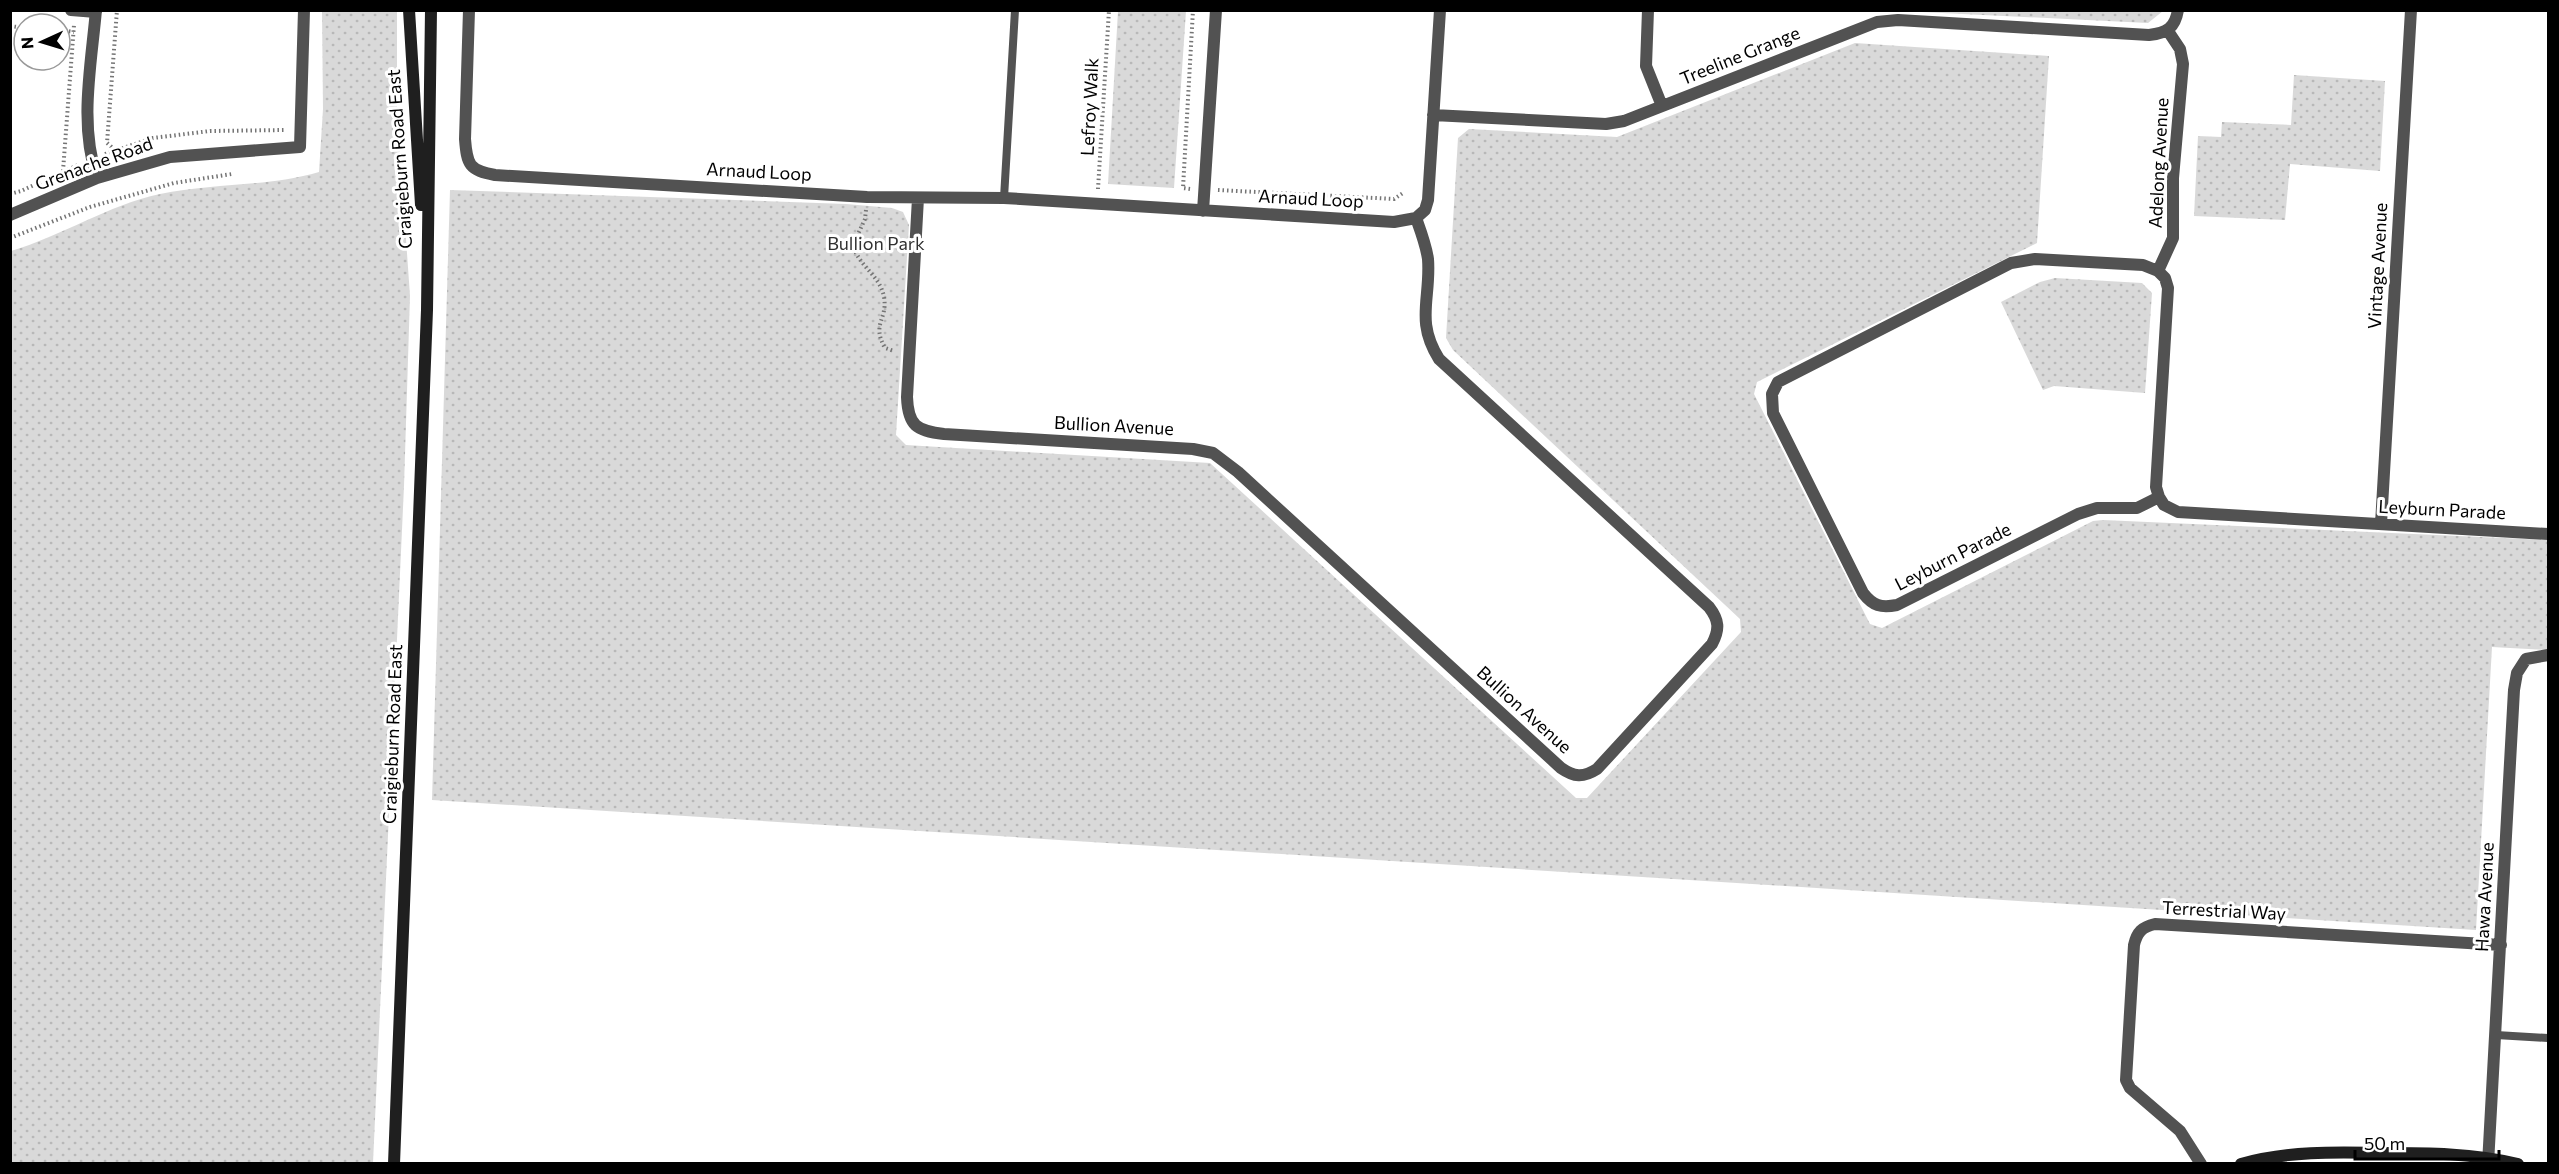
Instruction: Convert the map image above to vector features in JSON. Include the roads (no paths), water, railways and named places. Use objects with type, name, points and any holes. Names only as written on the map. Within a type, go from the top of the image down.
[{"type":"main road","name":"Craigieburn Road East","points":[[409,10],[427,305]]},
{"type":"main road","name":"Craigieburn Road East","points":[[394,1164],[427,305],[430,10]]},
{"type":"main road","points":[[2241,1164],[2295,1154],[2381,1158],[2463,1155],[2488,1161],[2518,1164]]},
{"type":"street","name":"Grenache Road","points":[[10,215],[97,178],[170,157],[300,147],[304,10]]},
{"type":"street","name":"Arnaud Loop","points":[[469,10],[465,139],[466,156],[470,165],[477,171],[507,176],[867,196],[1005,198],[1394,222],[1416,218]]},
{"type":"street","points":[[1203,211],[1216,10]]},
{"type":"street","points":[[1416,218],[1425,210],[1428,200],[1440,10]]},
{"type":"street","points":[[1648,10],[1646,66],[1662,106]]},
{"type":"street","points":[[2168,31],[2173,26],[2178,10]]},
{"type":"street","name":"Vintage Avenue","points":[[2381,524],[2411,10]]},
{"type":"street","points":[[73,11],[96,11],[86,127],[89,155],[97,178]]},
{"type":"street","name":"Treeline Grange","points":[[1433,115],[1606,124],[1624,121],[1875,16],[1899,20],[2149,35],[2168,31]]},
{"type":"street","name":"Adelong Avenue","points":[[2158,271],[2173,238],[2173,178],[2182,64],[2180,49],[2168,31]]},
{"type":"street","name":"Bullion Avenue","points":[[918,198],[907,409],[916,427],[926,432],[1205,450],[1222,458],[1561,768],[1570,774],[1588,775],[1597,769],[1712,644],[1718,626],[1716,616],[1709,607],[1439,359],[1430,345],[1425,330],[1428,260],[1416,218]]},
{"type":"street","name":"Leyburn Parade","points":[[2158,271],[2143,266],[2035,259],[2011,263],[1778,382],[1774,387],[1771,402],[1773,413],[1863,593],[1878,606],[1897,605],[2078,514],[2097,508],[2137,507],[2158,497],[2164,505],[2178,512],[2548,534]]},
{"type":"street","points":[[2158,271],[2165,278],[2168,288],[2156,487],[2158,497]]},
{"type":"street","name":"Hawa Avenue","points":[[2488,1161],[2515,681],[2526,659],[2548,656]]},
{"type":"street","name":"Terrestrial Way","points":[[2201,1164],[2180,1131],[2130,1088],[2126,1080],[2134,945],[2137,934],[2144,927],[2155,924],[2500,945]]},
{"type":"lane","points":[[1005,198],[1015,10]]},
{"type":"lane","points":[[2496,1035],[2548,1038]]},
{"type":"park label","name":"Bullion Park","points":[[876,244]]}]
